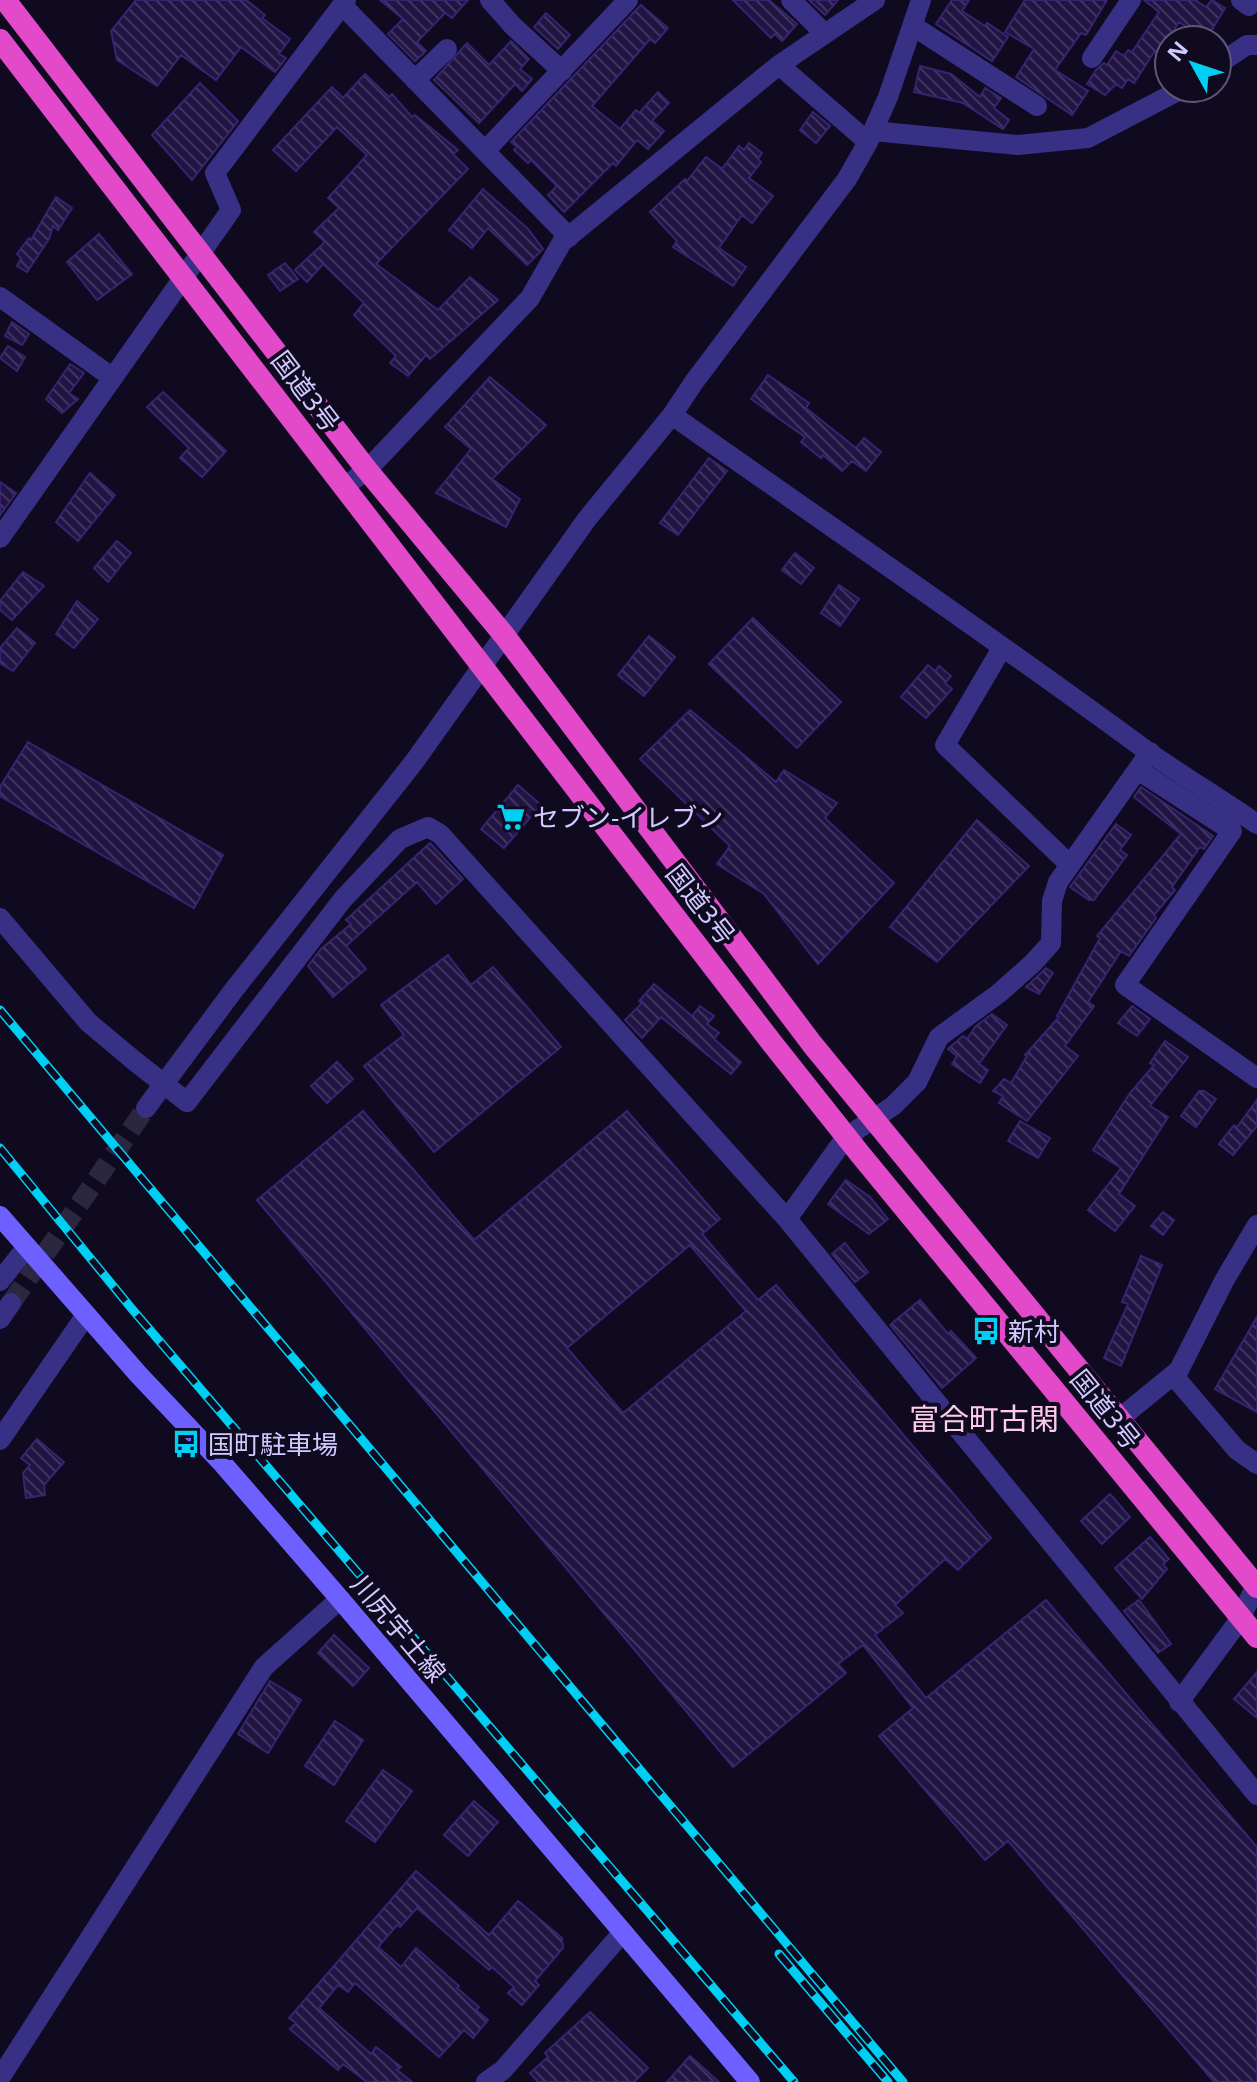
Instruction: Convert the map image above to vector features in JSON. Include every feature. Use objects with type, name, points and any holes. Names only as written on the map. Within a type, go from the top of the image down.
[{"type":"highway","name":"国道3号","points":[[5,0],[367,470],[504,635],[812,1044],[1257,1585]]},
{"type":"highway","name":"国道3号","points":[[0,40],[846,1137],[1257,1637]]},
{"type":"main road","name":"川尻宇土線","points":[[0,1216],[340,1599],[750,2082]]},
{"type":"street","points":[[490,0],[562,71]]},
{"type":"street","points":[[485,151],[628,0]]},
{"type":"street","points":[[791,0],[825,34]]},
{"type":"street","points":[[344,487],[367,470],[530,298],[562,242],[779,65],[875,0]]},
{"type":"street","points":[[146,1108],[233,991],[414,762],[587,519],[672,415],[847,179],[870,136],[921,0]]},
{"type":"street","points":[[1092,58],[1131,0]]},
{"type":"street","points":[[0,538],[231,210],[215,173],[344,3],[569,237]]},
{"type":"street","points":[[913,26],[1037,106]]},
{"type":"street","points":[[1233,54],[1247,45],[1257,45]]},
{"type":"street","points":[[415,80],[447,49]]},
{"type":"street","points":[[779,65],[870,136],[1018,145],[1088,138],[1153,104]]},
{"type":"street","points":[[0,297],[113,378]]},
{"type":"street","points":[[672,415],[1257,824]]},
{"type":"street","points":[[1002,648],[945,745],[1070,865]]},
{"type":"street","points":[[787,1219],[846,1137],[893,1106],[917,1082],[939,1037],[998,994],[1051,943],[1052,901],[1058,882],[1150,752]]},
{"type":"street","points":[[1138,770],[1232,831],[1125,985],[1257,1078]]},
{"type":"street","points":[[0,918],[88,1022],[187,1102],[343,899],[400,839],[428,827],[440,834],[787,1219],[1257,1795]]},
{"type":"street","points":[[1119,1419],[1179,1370],[1224,1281],[1257,1225]]},
{"type":"street","points":[[0,1281],[26,1248]]},
{"type":"street","points":[[0,1440],[86,1315]]},
{"type":"street","points":[[1173,1375],[1237,1450],[1257,1464]]},
{"type":"street","points":[[1179,1702],[1241,1618],[1257,1585]]},
{"type":"street","points":[[0,2078],[264,1667],[340,1599]]},
{"type":"street","points":[[486,2082],[509,2076],[623,1932]]},
{"type":"building","points":[[136,0],[246,0],[265,15],[262,18],[290,39],[279,54],[286,58],[275,72],[241,47],[216,80],[181,55],[157,86],[117,60],[111,31]]},
{"type":"building","points":[[380,0],[468,0],[452,18],[445,13],[417,42],[426,51],[415,61],[388,34],[403,19]]},
{"type":"building","points":[[733,0],[769,0],[797,24],[782,41],[775,34],[771,38]]},
{"type":"building","points":[[809,0],[838,0],[825,15]]},
{"type":"building","points":[[952,0],[969,0],[962,11],[1008,37],[992,61],[936,24]]},
{"type":"building","points":[[1025,0],[1107,0],[1086,35],[1081,33],[1055,70],[1088,91],[1072,115],[1016,77],[1034,49],[1005,32]]},
{"type":"building","points":[[1144,0],[1195,0],[1206,7],[1212,0],[1225,8],[1215,24],[1153,24],[1153,54],[1134,83],[1128,79],[1122,88],[1116,84],[1105,95],[1087,84],[1096,70],[1104,63],[1107,65],[1116,51],[1124,56],[1128,50],[1132,52],[1159,12]]},
{"type":"building","points":[[641,5],[668,28],[655,43],[650,39],[592,106],[620,129],[636,110],[639,113],[658,92],[669,103],[652,121],[664,131],[648,149],[637,140],[616,166],[613,163],[564,212],[548,195],[557,186],[531,160],[528,163],[514,150],[517,147],[511,142]]},
{"type":"building","points":[[546,13],[570,35],[558,49],[534,27]]},
{"type":"building","points":[[511,41],[529,59],[520,69],[532,79],[522,91],[515,84],[479,123],[434,80],[467,43],[489,65]]},
{"type":"building","points":[[920,66],[951,74],[980,97],[985,88],[1001,98],[994,108],[1009,120],[1003,129],[963,103],[914,92]]},
{"type":"building","points":[[365,74],[389,97],[392,94],[412,117],[415,115],[458,150],[453,154],[468,169],[376,264],[438,310],[470,277],[498,300],[430,359],[426,355],[408,376],[390,363],[396,356],[354,315],[364,303],[323,264],[307,282],[295,270],[325,242],[314,232],[339,208],[328,198],[367,155],[337,127],[296,171],[273,150],[332,87],[343,98]]},
{"type":"building","points":[[200,83],[238,121],[192,180],[152,135]]},
{"type":"building","points":[[813,112],[830,126],[816,143],[800,130]]},
{"type":"building","points":[[749,143],[762,153],[758,159],[761,162],[749,178],[773,196],[752,223],[742,215],[719,248],[746,267],[733,286],[673,247],[677,241],[650,212],[685,179],[687,181],[706,157],[722,169],[739,146],[744,150]]},
{"type":"building","points":[[483,189],[528,229],[543,249],[527,265],[488,228],[472,248],[449,230]]},
{"type":"building","points":[[56,197],[72,208],[58,230],[53,226],[49,239],[27,272],[17,266],[21,258],[17,254],[29,238],[31,240]]},
{"type":"building","points":[[99,234],[132,274],[97,300],[67,262]]},
{"type":"building","points":[[285,263],[298,279],[280,291],[268,275]]},
{"type":"building","points":[[12,322],[29,334],[22,345],[5,336]]},
{"type":"building","points":[[8,346],[25,357],[17,371],[0,358]]},
{"type":"building","points":[[70,364],[84,373],[69,393],[78,399],[62,413],[46,399]]},
{"type":"building","points":[[768,375],[809,403],[806,408],[856,448],[864,438],[881,452],[866,471],[852,461],[842,471],[823,455],[821,458],[801,442],[805,437],[751,399]]},
{"type":"building","points":[[490,377],[546,425],[492,479],[520,499],[506,527],[436,493],[471,449],[445,427]]},
{"type":"building","points":[[163,392],[226,451],[202,477],[180,458],[189,448],[147,407]]},
{"type":"building","points":[[709,458],[727,471],[678,535],[660,523]]},
{"type":"building","points":[[90,473],[115,495],[78,541],[56,522]]},
{"type":"building","points":[[0,482],[16,493],[0,515]]},
{"type":"building","points":[[117,541],[131,553],[108,582],[94,568]]},
{"type":"building","points":[[795,553],[814,568],[801,584],[782,570]]},
{"type":"building","points":[[23,572],[44,586],[12,620],[0,610],[0,601]]},
{"type":"building","points":[[839,585],[859,599],[840,626],[821,613]]},
{"type":"building","points":[[77,601],[98,619],[74,648],[56,634]]},
{"type":"building","points":[[753,618],[841,702],[797,748],[709,664]]},
{"type":"building","points":[[17,628],[35,643],[13,671],[0,663],[0,648]]},
{"type":"building","points":[[649,636],[675,657],[644,696],[618,675]]},
{"type":"building","points":[[928,665],[935,671],[939,666],[951,676],[945,683],[952,689],[926,718],[901,697]]},
{"type":"building","points":[[690,710],[776,782],[784,770],[837,803],[825,818],[894,883],[818,964],[764,894],[717,864],[730,846],[640,759]]},
{"type":"building","points":[[28,742],[223,855],[194,908],[0,796],[0,787]]},
{"type":"building","name":"セブン-イレブン","points":[[518,785],[541,805],[504,848],[481,829]]},
{"type":"building","points":[[1141,787],[1213,836],[1204,849],[1200,847],[1172,887],[1175,890],[1154,915],[1156,918],[1129,956],[1121,951],[1088,1002],[1094,1006],[1065,1046],[1078,1056],[1027,1121],[999,1103],[1003,1096],[993,1091],[1004,1079],[1011,1083],[1025,1055],[1059,1017],[1100,938],[1097,936],[1181,834],[1134,797]]},
{"type":"building","points":[[977,820],[1029,866],[937,962],[890,927]]},
{"type":"building","points":[[1116,824],[1131,835],[1120,850],[1127,855],[1094,900],[1089,900],[1070,887]]},
{"type":"building","points":[[430,843],[463,879],[436,904],[417,882],[346,946],[366,969],[333,997],[308,966],[321,949],[351,924],[346,920]]},
{"type":"building","points":[[448,955],[471,985],[493,967],[561,1047],[434,1152],[364,1066],[404,1035],[381,1005]]},
{"type":"building","points":[[1046,968],[1053,973],[1039,994],[1026,987]]},
{"type":"building","points":[[654,984],[692,1016],[700,1006],[714,1016],[707,1024],[719,1033],[714,1039],[741,1062],[731,1074],[661,1017],[642,1038],[625,1020],[642,1003],[639,1001]]},
{"type":"building","points":[[1132,1006],[1150,1019],[1137,1036],[1118,1023]]},
{"type":"building","points":[[992,1014],[1007,1025],[979,1064],[988,1070],[980,1083],[952,1064],[957,1056],[948,1049],[963,1036],[967,1039],[976,1026]]},
{"type":"building","points":[[1165,1041],[1188,1057],[1150,1106],[1168,1117],[1119,1194],[1135,1206],[1115,1231],[1088,1210],[1121,1168],[1093,1150],[1130,1093],[1154,1065],[1150,1063]]},
{"type":"building","points":[[337,1062],[353,1079],[327,1103],[311,1086]]},
{"type":"building","points":[[1199,1091],[1216,1099],[1196,1127],[1181,1116]]},
{"type":"building","points":[[1257,1100],[1257,1126],[1233,1155],[1219,1144],[1234,1125],[1237,1127]]},
{"type":"building","points":[[363,1111],[474,1240],[627,1111],[720,1219],[702,1234],[758,1300],[776,1285],[991,1538],[958,1570],[945,1559],[895,1605],[903,1613],[875,1635],[926,1698],[1046,1600],[1257,1847],[1257,2082],[1214,2082],[1008,1841],[985,1860],[879,1736],[913,1708],[863,1645],[838,1664],[846,1673],[733,1767],[257,1200]],"holes":[[[690,1245],[746,1311],[623,1413],[567,1348]]]},
{"type":"building","points":[[1020,1121],[1050,1138],[1038,1158],[1008,1141]]},
{"type":"building","points":[[846,1180],[870,1197],[888,1219],[869,1234],[828,1204]]},
{"type":"building","points":[[1163,1212],[1174,1220],[1163,1235],[1151,1226]]},
{"type":"building","points":[[845,1243],[868,1272],[855,1282],[832,1254]]},
{"type":"building","points":[[1141,1256],[1162,1265],[1121,1366],[1104,1358],[1128,1304],[1122,1302]]},
{"type":"building","points":[[920,1300],[948,1334],[951,1331],[976,1358],[942,1388],[890,1325]]},
{"type":"building","points":[[1257,1317],[1257,1412],[1215,1389]]},
{"type":"building","points":[[37,1439],[64,1462],[44,1485],[45,1495],[26,1498],[23,1473],[30,1465],[21,1458]]},
{"type":"building","points":[[1110,1494],[1130,1517],[1102,1544],[1081,1521]]},
{"type":"building","points":[[1150,1537],[1169,1559],[1163,1564],[1167,1569],[1142,1599],[1115,1568]]},
{"type":"building","points":[[1139,1600],[1171,1644],[1158,1653],[1124,1611]]},
{"type":"building","points":[[334,1635],[369,1668],[353,1686],[318,1653]]},
{"type":"building","points":[[1257,1672],[1257,1718],[1234,1699]]},
{"type":"building","points":[[270,1681],[301,1700],[268,1753],[238,1734]]},
{"type":"building","points":[[335,1721],[363,1740],[334,1785],[305,1766]]},
{"type":"building","points":[[383,1770],[412,1791],[375,1842],[346,1821]]},
{"type":"building","points":[[474,1801],[498,1822],[468,1856],[444,1835]]},
{"type":"building","points":[[416,1871],[489,1935],[518,1901],[562,1938],[563,1948],[535,1981],[539,1985],[522,2005],[508,1993],[514,1987],[492,1967],[489,1970],[417,1908],[378,1947],[401,1967],[416,1948],[459,1986],[457,1988],[479,2007],[476,2010],[488,2020],[473,2038],[464,2030],[439,2057],[355,1983],[348,1992],[338,1985],[319,2008],[371,2054],[376,2047],[401,2067],[397,2070],[412,2082],[367,2082],[343,2064],[338,2070],[290,2029],[296,2023],[289,2018]]},
{"type":"building","points":[[590,2012],[648,2068],[634,2082],[538,2082],[530,2073],[548,2057],[545,2053]]},
{"type":"building","points":[[690,2056],[719,2082],[667,2082]]},
{"type":"tunnel","points":[[11,1303],[146,1108]]},
{"type":"railway","points":[[0,1010],[903,2082]]},
{"type":"railway","points":[[0,1148],[132,1309],[794,2082]]},
{"type":"railway","points":[[779,1954],[888,2082]]},
{"type":"place","name":"セブン-イレブン","points":[[511,817]]},
{"type":"place","name":"新村","points":[[986,1331]]},
{"type":"place","name":"国町駐車場","points":[[186,1444]]},
{"type":"district","name":"富合町古閑","points":[[984,1418]]}]
